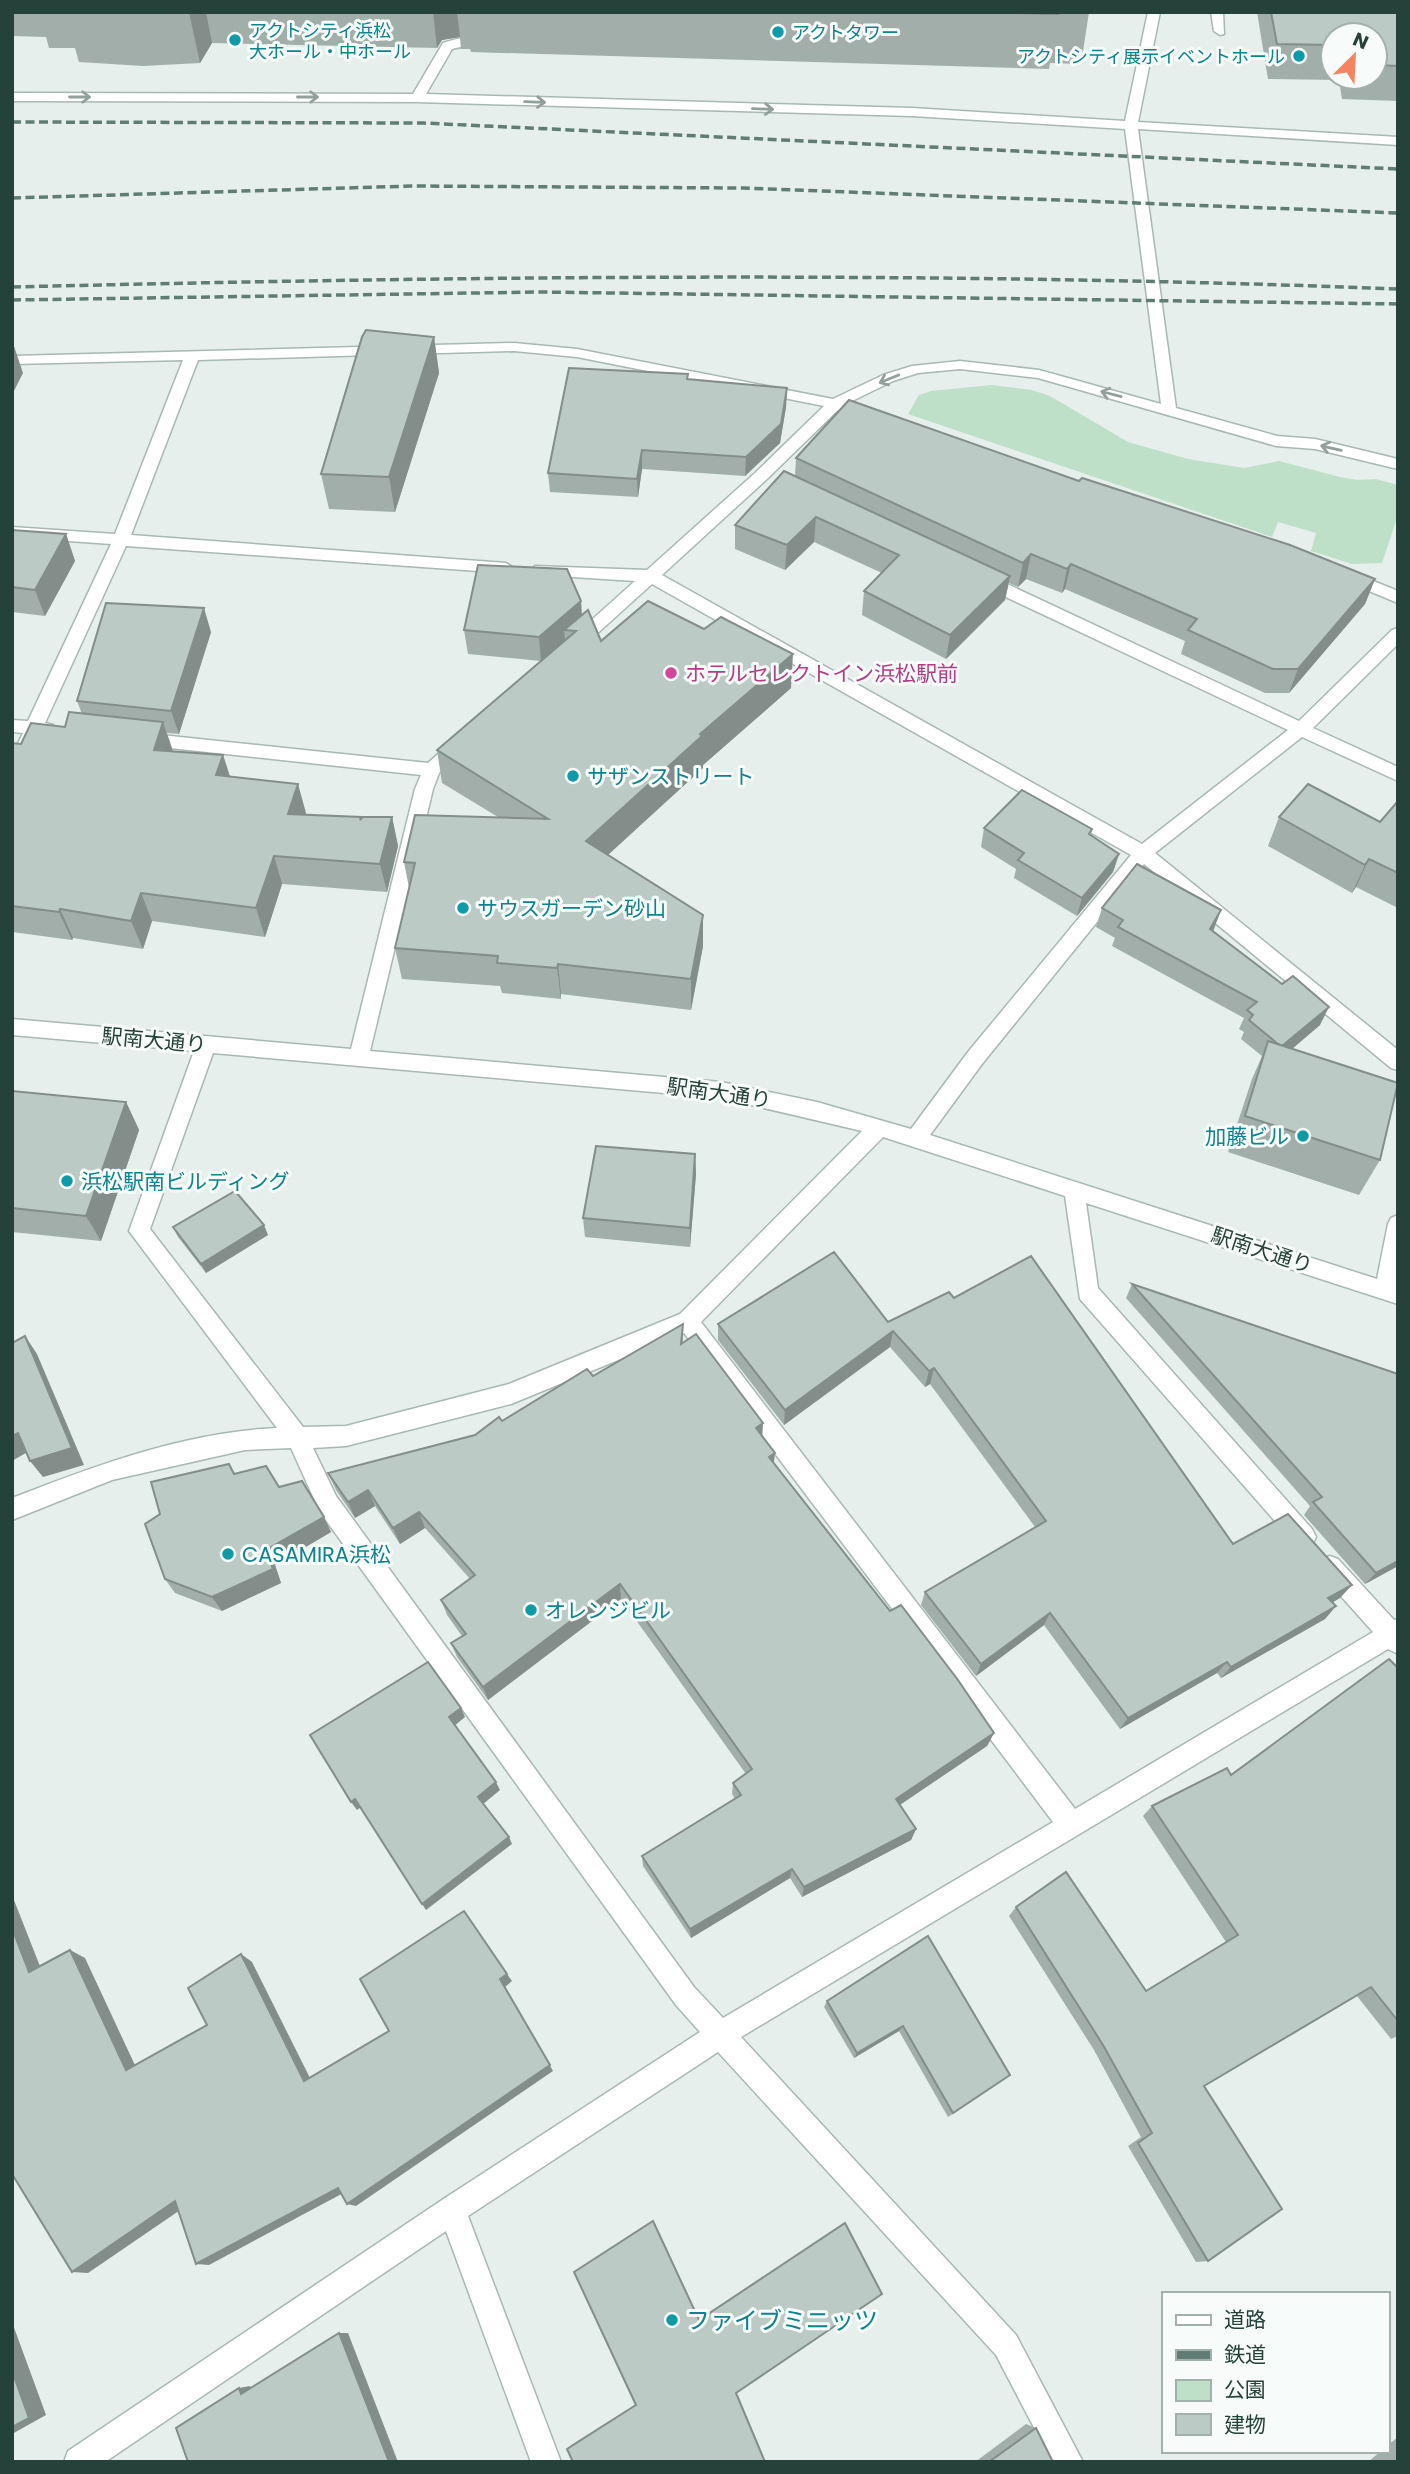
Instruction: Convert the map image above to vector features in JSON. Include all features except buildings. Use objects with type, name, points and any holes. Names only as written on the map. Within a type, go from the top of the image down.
[{"type":"street","points":[[1154,12],[1131,124],[1169,409]]},
{"type":"street","points":[[1217,12],[1220,30]]},
{"type":"street","points":[[417,98],[447,46],[466,40],[502,45]]},
{"type":"street","points":[[12,97],[417,98],[912,112],[1398,141]]},
{"type":"street","points":[[12,360],[514,347],[577,353],[835,404],[886,422]]},
{"type":"street","points":[[12,775],[121,540],[192,356]]},
{"type":"street","points":[[564,654],[651,576],[768,479],[835,404],[888,378],[917,369],[960,365],[1039,374],[1276,441],[1315,444],[1398,464]]},
{"type":"street","points":[[12,532],[651,576],[1143,853],[1398,1062]]},
{"type":"street","points":[[962,570],[1398,775]]},
{"type":"street","points":[[1329,570],[1398,598]]},
{"type":"street","points":[[915,1139],[975,1058],[1143,853],[1301,729],[1398,634]]},
{"type":"street","points":[[12,726],[61,731]]},
{"type":"street","points":[[359,1056],[424,789],[432,770],[472,734]]},
{"type":"street","points":[[130,738],[432,770]]},
{"type":"street","name":"駅南大通り","points":[[12,1027],[721,1090],[817,1110],[878,1127],[1391,1292]]},
{"type":"street","points":[[206,1045],[139,1231],[297,1437],[328,1504],[685,1996],[1006,2345],[1068,2462]]},
{"type":"street","points":[[12,1509],[111,1470],[245,1440],[346,1437],[511,1394],[688,1321],[878,1127]]},
{"type":"street","points":[[79,2462],[452,2210],[722,2034],[1395,1635],[1087,1292],[1074,1188]]},
{"type":"street","points":[[1391,1292],[1398,1224]]},
{"type":"street","points":[[688,1321],[1071,1825]]},
{"type":"street","points":[[452,2210],[545,2462]]},
{"type":"green space","points":[[992,385],[1032,390],[1050,396],[1128,442],[1188,459],[1244,468],[1279,461],[1340,477],[1376,479],[1398,485],[1398,515],[1382,563],[1352,564],[1311,551],[1316,533],[1278,522],[1272,537],[908,414],[919,395],[931,391]]},
{"type":"railway","points":[[12,122],[423,123],[1398,169]]},
{"type":"railway","points":[[12,198],[412,186],[743,188],[1398,213]]},
{"type":"railway","points":[[12,287],[705,277],[1052,280],[1398,289]]},
{"type":"railway","points":[[12,300],[540,292],[1398,304]]},
{"type":"place","name":"アクトタワー","points":[[778,32]]},
{"type":"place","name":"アクトシティ浜松 大ホール・中ホール","points":[[235,40]]},
{"type":"place","name":"アクトシティ展示イベントホール","points":[[1299,56]]},
{"type":"place","name":"ホテルセレクトイン浜松駅前","points":[[671,673]]},
{"type":"place","name":"サザンストリート","points":[[573,776]]},
{"type":"place","name":"サウスガーデン砂山","points":[[463,908]]},
{"type":"place","name":"加藤ビル","points":[[1303,1136]]},
{"type":"place","name":"浜松駅南ビルディング","points":[[67,1181]]},
{"type":"place","name":"CASAMIRA浜松","points":[[228,1554]]},
{"type":"place","name":"オレンジビル","points":[[531,1610]]},
{"type":"place","name":"ファイブミニッツ","points":[[672,2320]]}]
